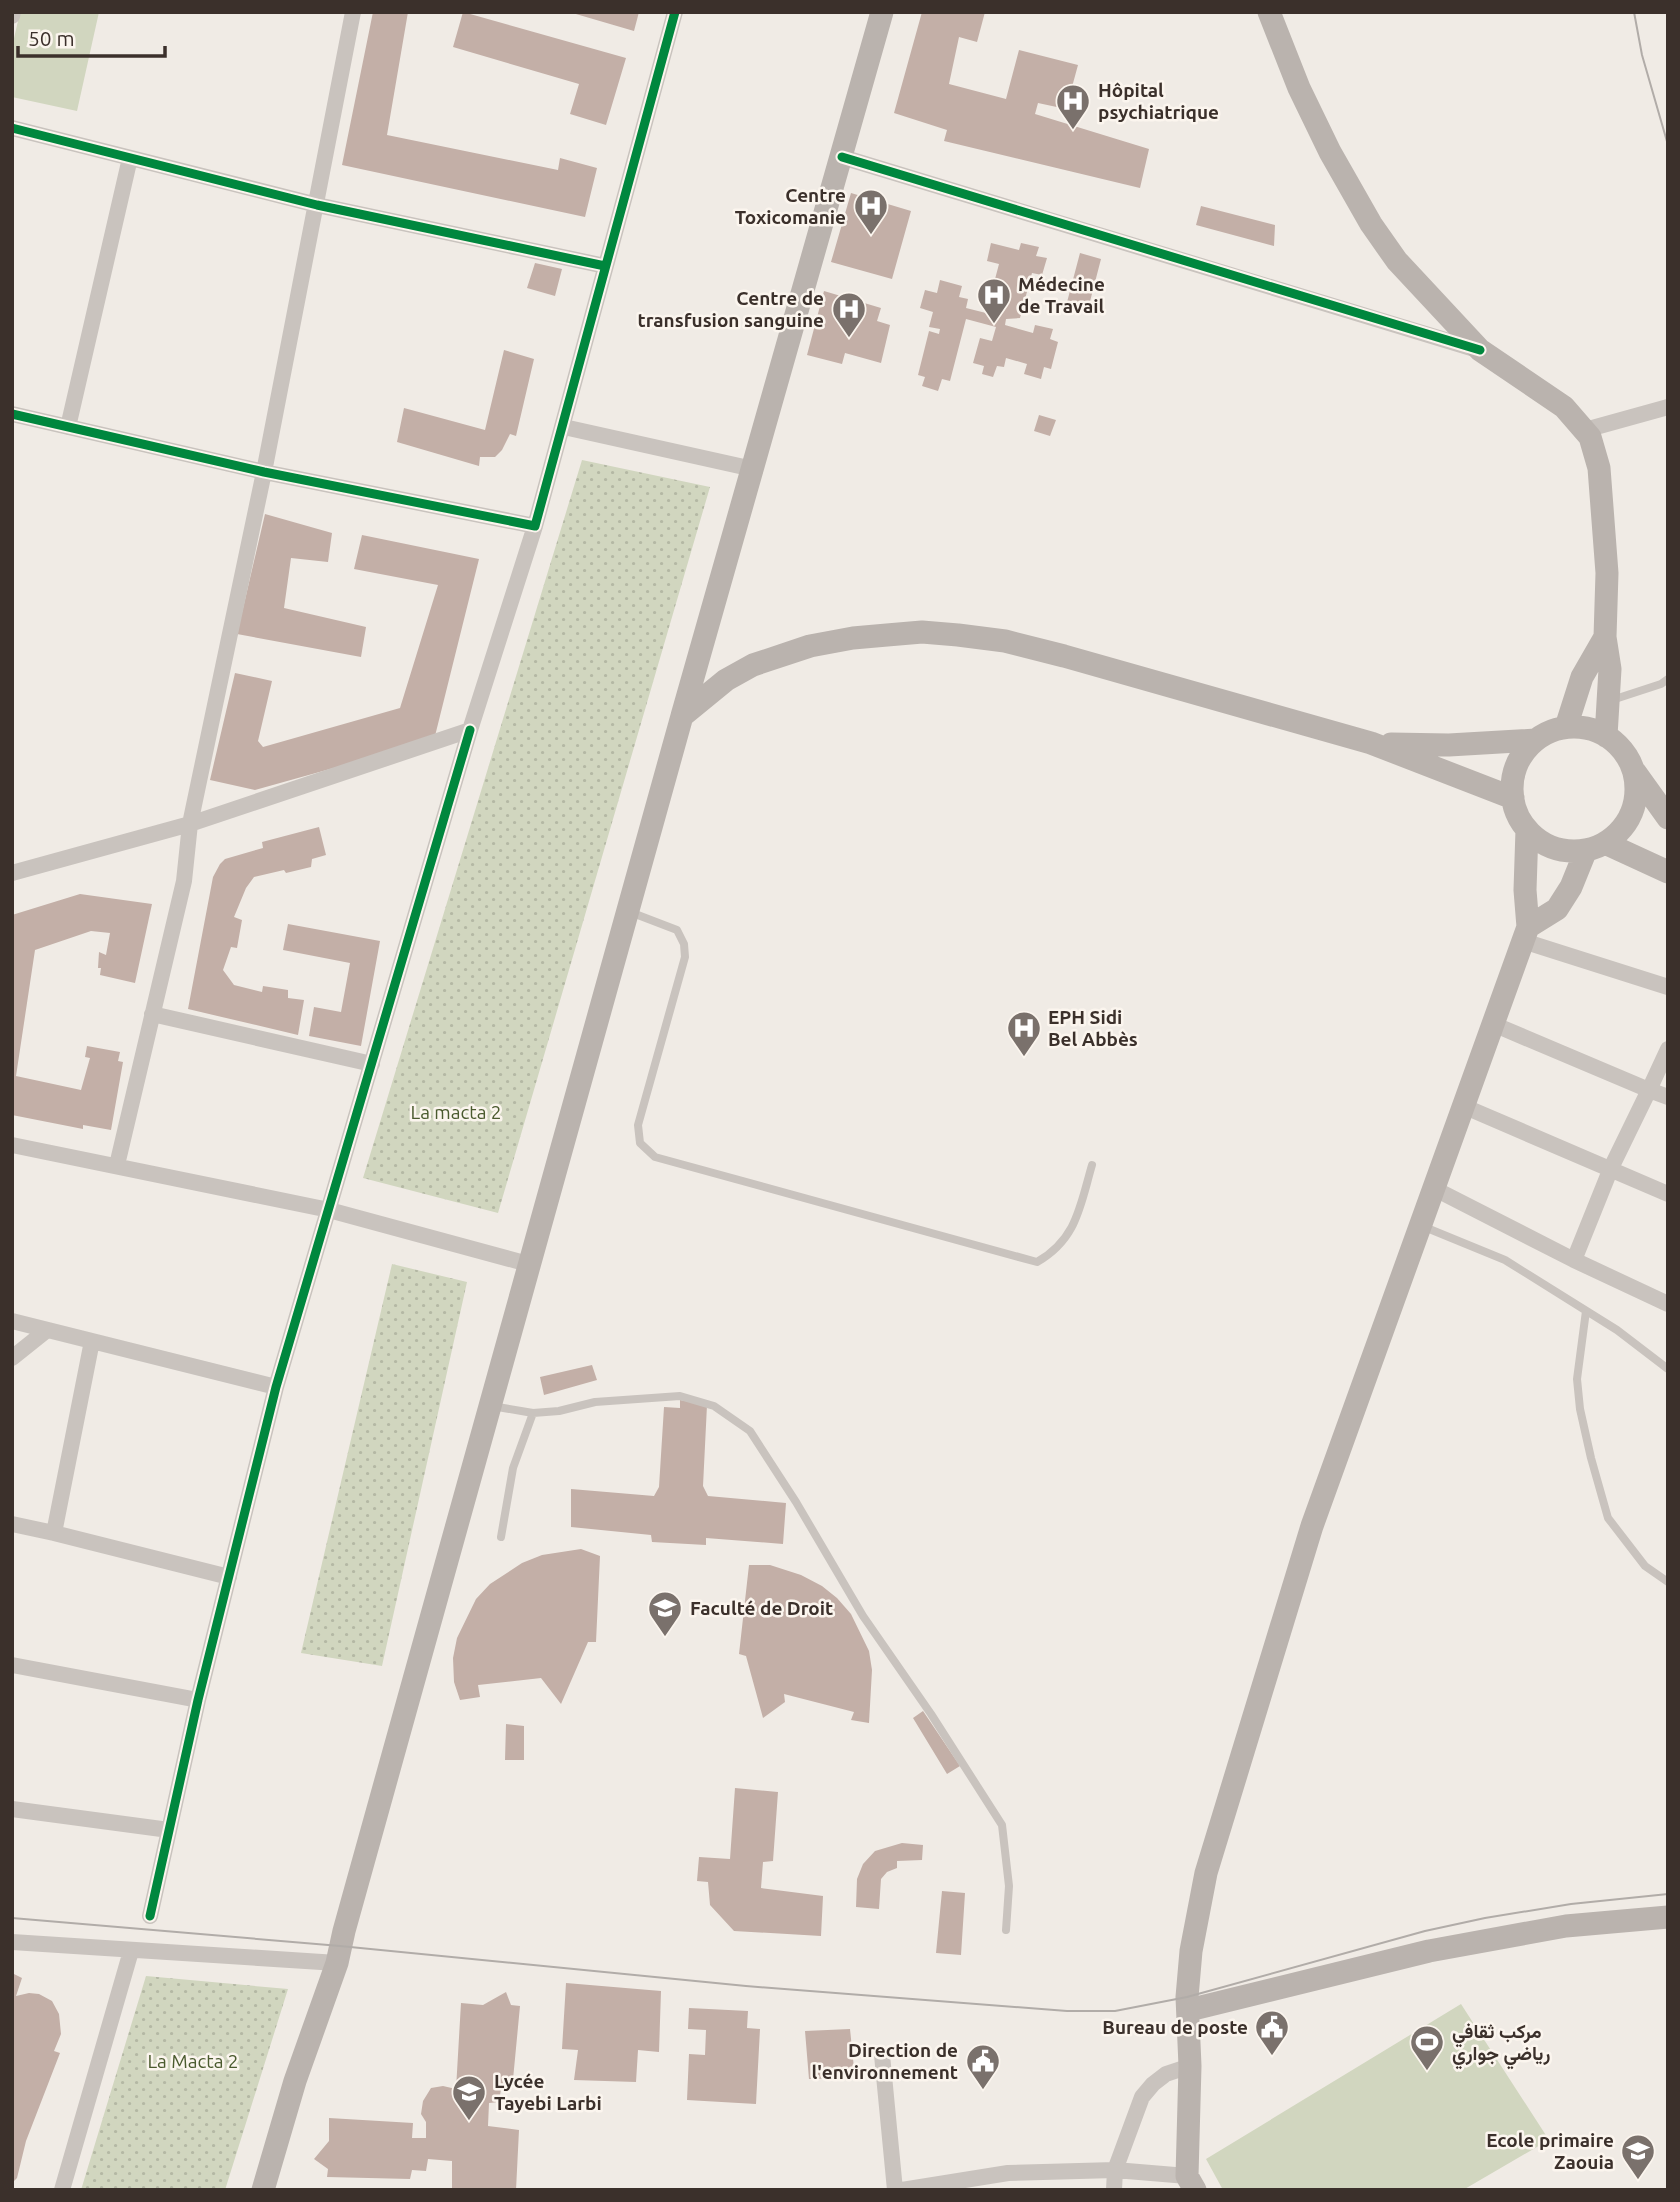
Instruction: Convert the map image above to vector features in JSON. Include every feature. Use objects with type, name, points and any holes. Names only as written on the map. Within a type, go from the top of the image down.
[{"type":"main road","points":[[263,2190],[295,2081],[337,1963],[528,1264],[882,12]]},
{"type":"main road","points":[[1269,12],[1313,119],[1371,224],[1397,261],[1480,351],[1564,407],[1590,437],[1599,468],[1606,573],[1605,637],[1610,669],[1606,736]]},
{"type":"main road","points":[[682,716],[726,680],[764,661],[810,646],[853,638],[922,632],[958,635],[1017,644],[1150,679],[1371,743],[1513,798]]},
{"type":"main road","points":[[1566,727],[1582,677],[1605,637]]},
{"type":"main road","points":[[1634,770],[1637,791],[1632,811],[1621,830],[1595,846],[1570,850],[1554,848],[1527,830],[1518,815],[1513,798],[1513,781],[1517,766],[1536,740],[1566,727],[1594,730],[1606,736],[1628,756],[1634,770],[1668,818]]},
{"type":"main road","points":[[1371,743],[1449,745],[1536,740]]},
{"type":"main road","points":[[1191,2183],[1191,2066],[1187,1997],[1191,1951],[1206,1873],[1311,1526],[1526,934],[1527,830]]},
{"type":"main road","points":[[1595,846],[1668,872]]},
{"type":"main road","points":[[1526,934],[1557,909],[1595,846]]},
{"type":"main road","points":[[1189,2010],[1429,1951],[1566,1926],[1668,1917]]},
{"type":"street","points":[[117,1165],[184,881],[190,824],[264,472],[354,12]]},
{"type":"street","points":[[150,1916],[198,1700],[276,1387],[470,730],[564,427],[675,12]]},
{"type":"street","points":[[12,128],[317,205],[605,266]]},
{"type":"street","points":[[842,157],[1480,351]]},
{"type":"street","points":[[68,427],[130,158]]},
{"type":"street","points":[[1585,430],[1668,407]]},
{"type":"street","points":[[12,414],[264,472],[535,526]]},
{"type":"street","points":[[564,427],[753,469]]},
{"type":"street","points":[[12,873],[190,824],[470,730]]},
{"type":"street","points":[[1526,934],[1668,987]]},
{"type":"street","points":[[152,1014],[372,1064]]},
{"type":"street","points":[[1493,1024],[1668,1097]]},
{"type":"street","points":[[1574,1260],[1611,1168],[1668,1049]]},
{"type":"street","points":[[1464,1107],[1668,1194]]},
{"type":"street","points":[[12,1145],[328,1210],[528,1264]]},
{"type":"street","points":[[1433,1188],[1574,1260],[1668,1304]]},
{"type":"street","points":[[12,1321],[276,1387]]},
{"type":"street","points":[[12,1358],[47,1330]]},
{"type":"street","points":[[54,1533],[92,1341]]},
{"type":"street","points":[[12,1524],[229,1577]]},
{"type":"street","points":[[12,1665],[198,1700]]},
{"type":"street","points":[[12,1809],[169,1830]]},
{"type":"street","points":[[12,1942],[337,1963]]},
{"type":"street","points":[[62,2190],[131,1951]]},
{"type":"street","points":[[882,2055],[895,2190]]},
{"type":"street","points":[[1114,2190],[1115,2170],[1142,2097],[1166,2074],[1191,2066]]},
{"type":"street","points":[[902,2190],[1008,2173],[1115,2170],[1191,2183]]},
{"type":"street","points":[[1008,2173],[1009,2190]]},
{"type":"lane","points":[[1609,701],[1661,684],[1668,679]]},
{"type":"lane","points":[[627,911],[677,930],[684,944],[685,957],[638,1125],[640,1143],[655,1157],[1037,1262],[1055,1252],[1073,1227],[1092,1165]]},
{"type":"lane","points":[[1419,1225],[1505,1259],[1617,1330],[1668,1369]]},
{"type":"lane","points":[[1586,1311],[1577,1380],[1580,1409],[1608,1518],[1645,1566],[1668,1582]]},
{"type":"lane","points":[[489,1406],[533,1413],[559,1411],[595,1402],[680,1396],[715,1406],[750,1431],[796,1502],[863,1616],[931,1714],[1002,1825],[1009,1886],[1006,1930]]},
{"type":"lane","points":[[501,1537],[513,1468],[533,1413]]},
{"type":"green space","points":[[20,12],[99,12],[77,111],[12,97],[12,47]]},
{"type":"green space","name":"La macta 2","points":[[582,460],[710,487],[498,1213],[363,1178]]},
{"type":"green space","points":[[392,1264],[467,1282],[382,1666],[301,1653]]},
{"type":"green space","name":"La Macta 2","points":[[146,1976],[288,1989],[225,2190],[81,2190]]},
{"type":"green space","name":"مركب ثقافي رياضي جواري","points":[[1461,2004],[1549,2140],[1463,2190],[1223,2190],[1206,2159]]},
{"type":"building","points":[[373,12],[408,12],[387,135],[558,170],[560,158],[597,168],[585,217],[342,165]]},
{"type":"building","points":[[463,12],[626,58],[606,125],[570,114],[579,84],[453,47]]},
{"type":"building","points":[[569,12],[639,12],[634,31]]},
{"type":"building","points":[[922,12],[985,12],[977,42],[959,37],[949,84],[1006,99],[1019,50],[1078,65],[1066,109],[1038,103],[1035,114],[1149,149],[1140,188],[944,141],[947,130],[894,113]]},
{"type":"building","name":"Centre Toxicomanie","points":[[851,193],[911,211],[892,279],[831,262]]},
{"type":"building","points":[[1201,206],[1275,225],[1274,246],[1196,225]]},
{"type":"building","points":[[991,243],[1019,250],[1021,243],[1039,247],[1036,256],[1047,258],[1042,275],[1032,273],[1020,318],[1006,319],[1005,325],[1033,333],[1035,325],[1053,329],[1050,339],[1058,342],[1051,369],[1044,367],[1041,379],[1024,374],[1027,364],[1006,358],[1004,367],[997,366],[993,377],[982,374],[984,366],[973,363],[980,338],[992,341],[996,327],[966,319],[950,381],[942,379],[938,391],[922,386],[925,377],[918,375],[929,331],[939,334],[940,329],[929,327],[933,312],[920,308],[925,290],[937,293],[940,280],[962,286],[959,297],[968,299],[966,308],[986,313],[999,264],[987,261]]},
{"type":"building","points":[[1080,253],[1101,259],[1087,313],[1066,306]]},
{"type":"building","points":[[535,263],[562,269],[555,296],[527,288]]},
{"type":"building","name":"Centre de transfusion sanguine","points":[[824,291],[881,308],[877,321],[890,325],[881,363],[845,353],[842,364],[807,355]]},
{"type":"building","points":[[504,350],[534,359],[516,436],[510,434],[495,457],[480,457],[479,466],[397,442],[404,408],[485,430]]},
{"type":"building","points":[[1039,415],[1056,420],[1050,436],[1034,431]]},
{"type":"building","points":[[265,514],[332,533],[328,562],[291,558],[284,608],[366,627],[361,657],[237,634]]},
{"type":"building","points":[[362,535],[479,559],[434,740],[255,790],[210,780],[235,673],[272,681],[258,741],[263,747],[400,708],[438,585],[354,569]]},
{"type":"building","points":[[319,827],[326,855],[312,859],[311,867],[254,877],[246,888],[234,917],[242,920],[237,948],[231,947],[223,970],[234,985],[262,992],[263,986],[288,990],[288,998],[304,1000],[298,1035],[188,1009],[213,877],[220,864],[225,859],[263,848],[262,842]]},
{"type":"building","points":[[80,894],[152,904],[135,983],[100,975],[99,952],[106,955],[110,933],[91,931],[35,950],[16,1076],[81,1090],[90,1058],[85,1057],[87,1046],[120,1052],[118,1061],[123,1062],[111,1130],[83,1125],[83,1129],[12,1115],[12,915]]},
{"type":"building","points":[[288,924],[380,941],[361,1046],[309,1036],[314,1007],[341,1012],[350,963],[283,950]]},
{"type":"building","points":[[592,1365],[597,1380],[544,1395],[540,1377]]},
{"type":"building","points":[[680,1400],[707,1405],[703,1486],[708,1496],[786,1503],[783,1544],[706,1538],[706,1545],[652,1542],[651,1535],[571,1527],[571,1489],[654,1496],[659,1487],[664,1407],[680,1408]]},
{"type":"building","points":[[581,1549],[600,1556],[596,1642],[588,1642],[561,1704],[541,1678],[478,1685],[480,1697],[460,1700],[454,1682],[453,1658],[457,1638],[476,1599],[490,1584],[522,1563],[542,1555]]},
{"type":"building","points":[[749,1565],[770,1565],[801,1575],[822,1586],[851,1614],[869,1651],[872,1670],[869,1723],[851,1720],[854,1712],[784,1694],[785,1702],[763,1718],[746,1656],[739,1654]]},
{"type":"building","points":[[923,1711],[960,1766],[947,1774],[913,1718]]},
{"type":"building","points":[[506,1724],[524,1726],[524,1760],[505,1760]]},
{"type":"building","points":[[735,1788],[778,1792],[773,1861],[763,1862],[761,1888],[823,1896],[821,1936],[734,1931],[710,1905],[708,1882],[697,1881],[699,1857],[730,1859]]},
{"type":"building","points":[[902,1843],[923,1845],[922,1860],[897,1861],[897,1868],[887,1872],[881,1879],[879,1909],[856,1907],[857,1879],[863,1864],[875,1851]]},
{"type":"building","points":[[942,1891],[965,1893],[961,1955],[936,1953]]},
{"type":"building","points":[[12,1973],[22,1978],[16,1996],[39,1994],[52,2001],[59,2014],[61,2034],[54,2051],[60,2053],[26,2141],[17,2178],[12,2183]]},
{"type":"building","points":[[566,1983],[661,1991],[659,2052],[638,2050],[636,2082],[574,2080],[578,2050],[562,2049]]},
{"type":"building","points":[[506,1992],[511,2005],[520,2006],[512,2090],[501,2089],[499,2102],[489,2103],[488,2126],[519,2130],[516,2190],[452,2190],[452,2161],[428,2159],[426,2171],[412,2170],[410,2179],[327,2177],[328,2169],[314,2159],[329,2141],[329,2118],[413,2123],[412,2138],[426,2138],[426,2122],[421,2114],[423,2101],[431,2088],[443,2086],[456,2089],[461,2003],[483,2005]]},
{"type":"building","points":[[689,2008],[748,2011],[747,2028],[760,2029],[756,2104],[687,2100],[689,2054],[705,2055],[706,2030],[688,2029]]},
{"type":"building","points":[[850,2029],[855,2078],[809,2079],[805,2031]]},
{"type":"tram line","points":[[1634,12],[1642,55],[1668,145]]},
{"type":"tram line","points":[[12,1918],[340,1946],[746,1986],[1067,2011],[1115,2011],[1187,1997],[1425,1931],[1485,1918],[1571,1904],[1668,1894]]},
{"type":"cycle path","points":[[12,414],[264,472],[535,526],[675,12]]},
{"type":"cycle path","points":[[12,128],[317,205],[605,266]]},
{"type":"cycle path","points":[[842,157],[1480,350]]},
{"type":"cycle path","points":[[150,1916],[198,1700],[276,1387],[470,730]]},
{"type":"place","name":"Hôpital psychiatrique","points":[[1073,131]]},
{"type":"place","name":"Centre Toxicomanie","points":[[871,236]]},
{"type":"place","name":"Médecine de Travail","points":[[994,325]]},
{"type":"place","name":"Centre de transfusion sanguine","points":[[849,339]]},
{"type":"place","name":"EPH Sidi Bel Abbès","points":[[1024,1058]]},
{"type":"place","name":"Faculté de Droit","points":[[665,1638]]},
{"type":"place","name":"Bureau de poste","points":[[1272,2057]]},
{"type":"place","name":"مركب ثقافي رياضي جواري","points":[[1427,2072]]},
{"type":"place","name":"Direction de l'environnement","points":[[983,2091]]},
{"type":"place","name":"Lycée Tayebi Larbi","points":[[469,2122]]},
{"type":"place","name":"Ecole primaire Zaouia","points":[[1638,2181]]}]
